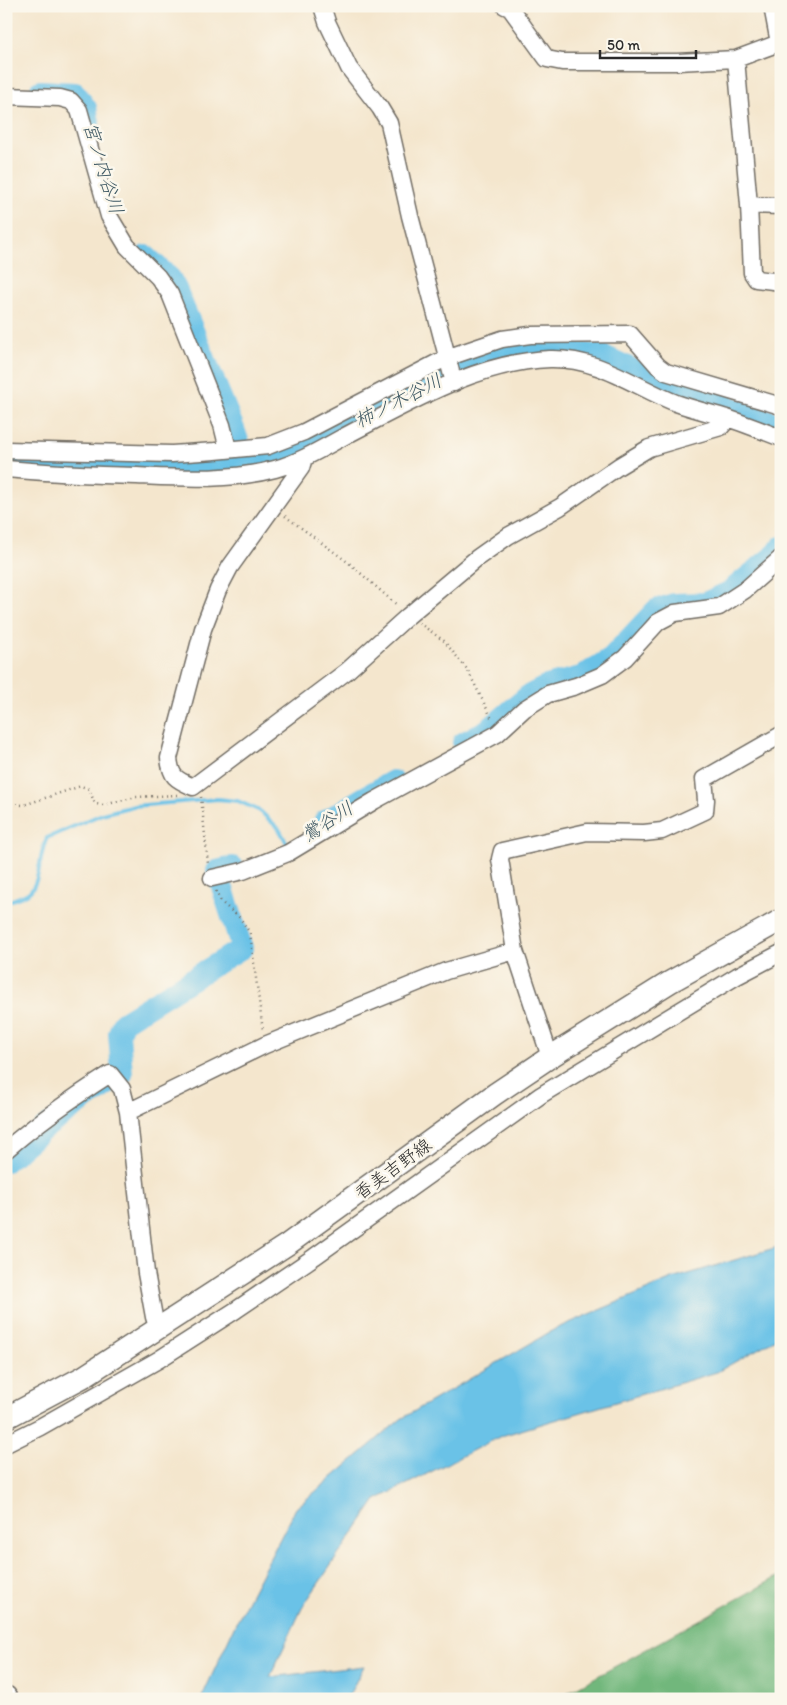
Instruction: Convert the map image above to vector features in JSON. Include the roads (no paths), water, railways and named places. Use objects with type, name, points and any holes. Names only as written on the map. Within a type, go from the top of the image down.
[{"type":"main road","name":"香美吉野線","points":[[6,1418],[83,1377],[288,1244],[495,1094],[550,1057],[670,982],[781,920]]},
{"type":"street","points":[[322,6],[326,22],[349,68],[380,108],[389,123],[410,216],[453,381]]},
{"type":"street","points":[[505,6],[510,8],[547,58],[562,62],[677,62],[736,59],[779,43],[772,6]]},
{"type":"street","points":[[736,59],[749,205],[752,273],[756,279],[781,282]]},
{"type":"street","points":[[6,96],[60,98],[71,101],[79,110],[109,216],[127,246],[158,277],[170,294],[222,425],[224,457],[240,475],[275,468],[304,458],[453,381],[509,364],[552,359],[592,364],[629,379],[676,403],[781,438]]},
{"type":"street","points":[[749,205],[781,206]]},
{"type":"street","points":[[6,450],[224,457],[268,446],[304,432],[447,361],[502,339],[530,336],[630,334],[658,366],[666,372],[781,406]]},
{"type":"street","points":[[304,458],[301,468],[274,508],[230,567],[218,590],[203,629],[169,758],[170,769],[176,780],[197,793],[347,671],[408,616],[492,547],[560,507],[618,466],[649,448],[721,427],[728,419]]},
{"type":"street","points":[[6,469],[59,474],[202,478],[224,457]]},
{"type":"street","points":[[217,877],[243,871],[288,854],[374,801],[497,734],[524,708],[548,694],[576,686],[602,675],[625,658],[658,622],[675,613],[719,607],[745,590],[781,558]]},
{"type":"street","points":[[550,1057],[515,951],[500,859],[502,851],[587,832],[644,833],[662,831],[705,810],[704,779],[781,735]]},
{"type":"street","points":[[128,1112],[265,1045],[446,971],[515,951]]},
{"type":"street","points":[[6,1444],[40,1427],[158,1360],[314,1257],[541,1095],[737,976],[781,953]]},
{"type":"street","points":[[6,1150],[30,1129],[73,1097],[110,1074],[122,1089],[128,1112],[146,1273],[158,1330]]},
{"type":"water","points":[[781,1246],[781,1336],[717,1372],[501,1436],[376,1500],[303,1606],[270,1677],[364,1666],[347,1699],[201,1699],[236,1623],[296,1508],[401,1419],[555,1329],[672,1279]]},
{"type":"waterway","name":"宮ノ内谷川","points":[[40,91],[75,93],[86,108],[89,122]]},
{"type":"waterway","name":"宮ノ内谷川","points":[[146,256],[170,278],[176,289],[234,429],[245,461]]},
{"type":"waterway","name":"柿ノ木谷川","points":[[6,459],[85,465],[199,466],[285,455],[347,426],[429,382],[500,355],[554,350],[604,356],[651,378],[781,425]]},
{"type":"waterway","name":"鶯谷川","points":[[463,743],[489,729],[528,696],[547,686],[581,677],[611,658],[656,610],[674,604],[705,603],[729,592],[777,553],[781,547]]},
{"type":"waterway","name":"鶯谷川","points":[[324,822],[393,781]]},
{"type":"waterway","points":[[6,902],[26,894],[32,889],[38,875],[42,851],[47,838],[102,814],[133,806],[218,799],[238,801],[260,811],[279,829],[288,845]]},
{"type":"waterway","name":"鶯谷川","points":[[6,1161],[45,1128],[122,1074],[119,1033],[123,1022],[242,948],[217,871],[233,867]]}]
